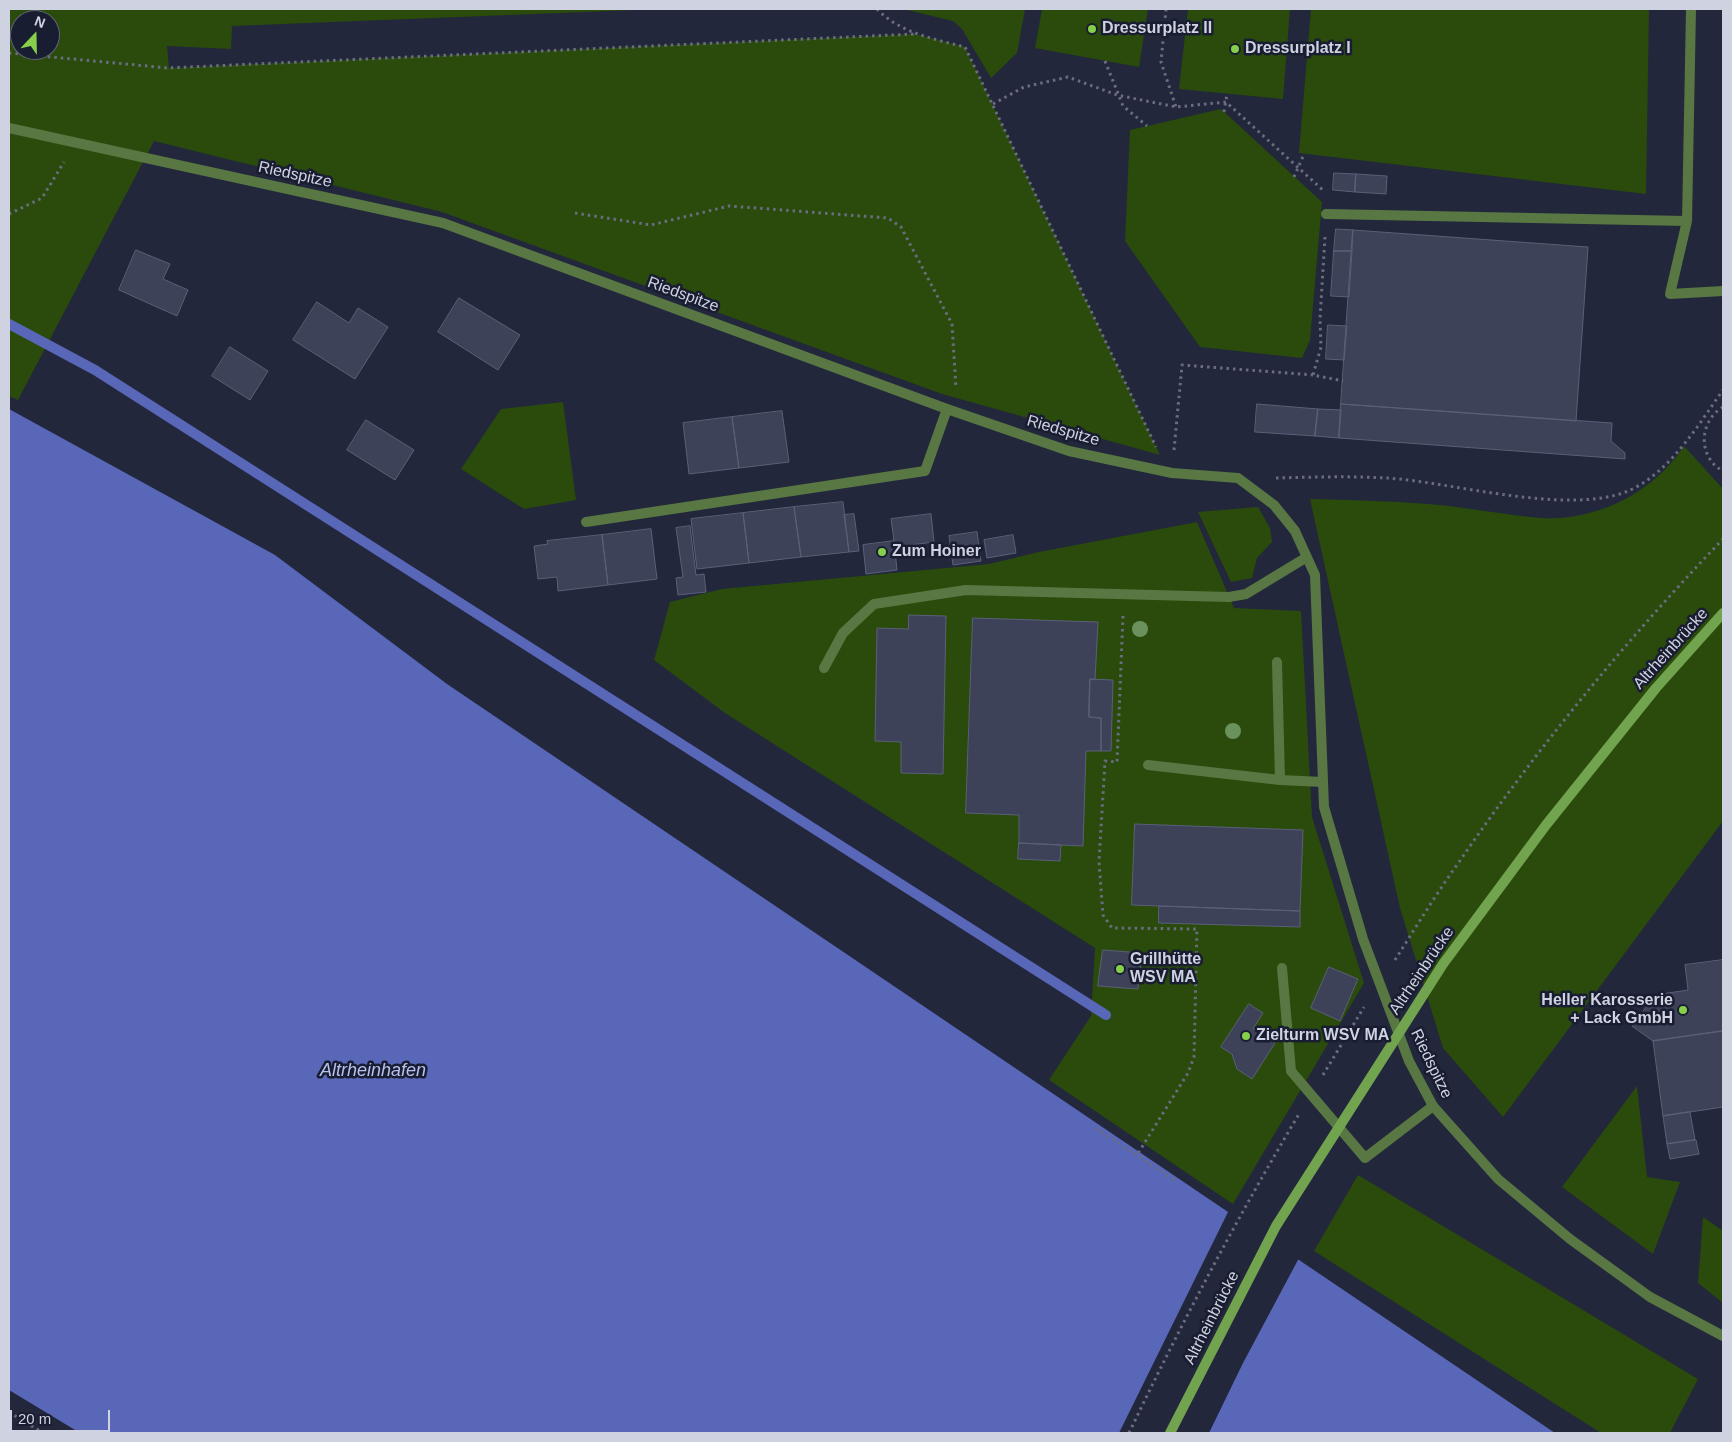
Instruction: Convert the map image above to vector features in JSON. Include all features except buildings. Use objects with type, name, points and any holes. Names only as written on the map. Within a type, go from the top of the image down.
[{"type":"main road","name":"Altrheinbrücke","points":[[1170,1433],[1276,1226],[1443,964],[1546,825],[1656,688],[1723,614]]},
{"type":"street","points":[[1691,9],[1688,221],[1670,294],[1723,291]]},
{"type":"street","name":"Riedspitze","points":[[9,128],[442,223],[947,409],[1069,451],[1172,473],[1238,478],[1274,505],[1295,531],[1315,575],[1324,806],[1362,939],[1409,1061],[1433,1106],[1498,1180],[1570,1239],[1650,1297],[1723,1336]]},
{"type":"street","points":[[1326,214],[1688,221]]},
{"type":"street","points":[[586,522],[925,471],[947,409]]},
{"type":"street","points":[[824,668],[843,633],[874,604],[966,590],[1229,597],[1246,594],[1307,557]]},
{"type":"street","points":[[1277,662],[1280,780]]},
{"type":"street","points":[[1148,765],[1280,780],[1323,782]]},
{"type":"street","points":[[1282,968],[1291,1070],[1365,1158],[1433,1106]]},
{"type":"path","points":[[877,9],[888,20],[915,34],[965,47],[1160,455],[1172,473]]},
{"type":"path","points":[[1166,9],[1161,62],[1176,107]]},
{"type":"path","points":[[9,53],[168,68],[915,34]]},
{"type":"path","points":[[1105,61],[1123,106],[1147,126]]},
{"type":"path","points":[[992,104],[1024,87],[1068,77],[1117,95],[1176,107],[1226,102],[1328,195],[1320,319],[1321,348],[1313,375]]},
{"type":"path","points":[[1224,112],[1227,94]]},
{"type":"path","points":[[9,214],[42,198],[76,143]]},
{"type":"path","points":[[1294,177],[1304,154]]},
{"type":"path","points":[[575,214],[651,225],[729,206],[888,218],[901,227],[952,324],[956,388],[947,409]]},
{"type":"path","points":[[1172,473],[1182,365],[1313,375],[1343,381]]},
{"type":"path","points":[[1238,478],[1387,478],[1552,499],[1594,499],[1628,491],[1654,474],[1685,442],[1723,390]]},
{"type":"path","points":[[1723,407],[1708,422],[1703,441],[1711,461],[1723,471]]},
{"type":"path","points":[[1389,969],[1459,861],[1572,710],[1687,577],[1723,539]]},
{"type":"path","points":[[1124,594],[1116,762],[1105,761],[1104,770],[1099,862],[1103,915],[1112,928],[1197,929],[1194,1057],[1188,1073],[1137,1155]]},
{"type":"path","points":[[1321,1078],[1368,1002]]},
{"type":"path","points":[[1129,1433],[1181,1325],[1260,1180],[1301,1112]]},
{"type":"path","points":[[1096,1128],[1177,1182]]},
{"type":"path","points":[[9,1412],[42,1433]]},
{"type":"green space","points":[[9,9],[660,9],[232,26],[231,49],[167,46],[169,68],[915,34],[965,47],[1160,455],[942,394],[442,212],[154,141],[18,400],[9,396]]},
{"type":"green space","points":[[903,9],[1025,9],[1017,53],[991,78],[962,29],[953,21]]},
{"type":"green space","name":"Dressurplatz II","points":[[1042,9],[1148,9],[1139,67],[1035,48]]},
{"type":"green space","name":"Dressurplatz I","points":[[1188,9],[1290,9],[1283,99],[1179,89]]},
{"type":"green space","points":[[1311,9],[1649,9],[1646,194],[1299,153]]},
{"type":"green space","points":[[1221,109],[1322,202],[1310,340],[1302,358],[1200,347],[1125,241],[1130,130]]},
{"type":"green space","points":[[563,402],[576,500],[524,509],[461,469],[501,409]]},
{"type":"green space","points":[[1684,446],[1723,489],[1723,821],[1503,1117],[1443,1048],[1400,908],[1310,499],[1428,504],[1528,517],[1563,518],[1604,509],[1641,490],[1672,462]]},
{"type":"green space","points":[[1258,507],[1270,528],[1272,542],[1257,558],[1252,578],[1231,582],[1198,512]]},
{"type":"green space","points":[[1197,522],[1234,608],[1301,611],[1312,817],[1364,983],[1233,1204],[1049,1080],[1091,1016],[1095,948],[725,713],[654,660],[670,602],[722,589],[989,564],[1039,552]]},
{"type":"green space","points":[[1637,1086],[1647,1177],[1680,1182],[1653,1254],[1562,1187]]},
{"type":"green space","points":[[1358,1175],[1698,1379],[1670,1433],[1601,1433],[1314,1251]]},
{"type":"green space","points":[[1703,1217],[1723,1231],[1723,1303],[1698,1283]]},
{"type":"water","name":"Altrheinhafen","points":[[9,409],[275,555],[447,684],[1555,1433],[80,1433],[9,1390]]},
{"type":"pier","points":[[1229,1210],[1299,1258],[1243,1363],[1209,1433],[1119,1433]]},
{"type":"waterway","points":[[9,324],[95,370],[1106,1015]]},
{"type":"place","name":"Dressurplatz II","points":[[1092,29]]},
{"type":"place","name":"Dressurplatz I","points":[[1235,49]]},
{"type":"place","name":"Zum Hoiner","points":[[882,552]]},
{"type":"place","name":"Grillhütte WSV MA","points":[[1120,969]]},
{"type":"place","name":"Heller Karosserie + Lack GmbH","points":[[1683,1010]]},
{"type":"place","name":"Zielturm WSV MA","points":[[1246,1036]]}]
